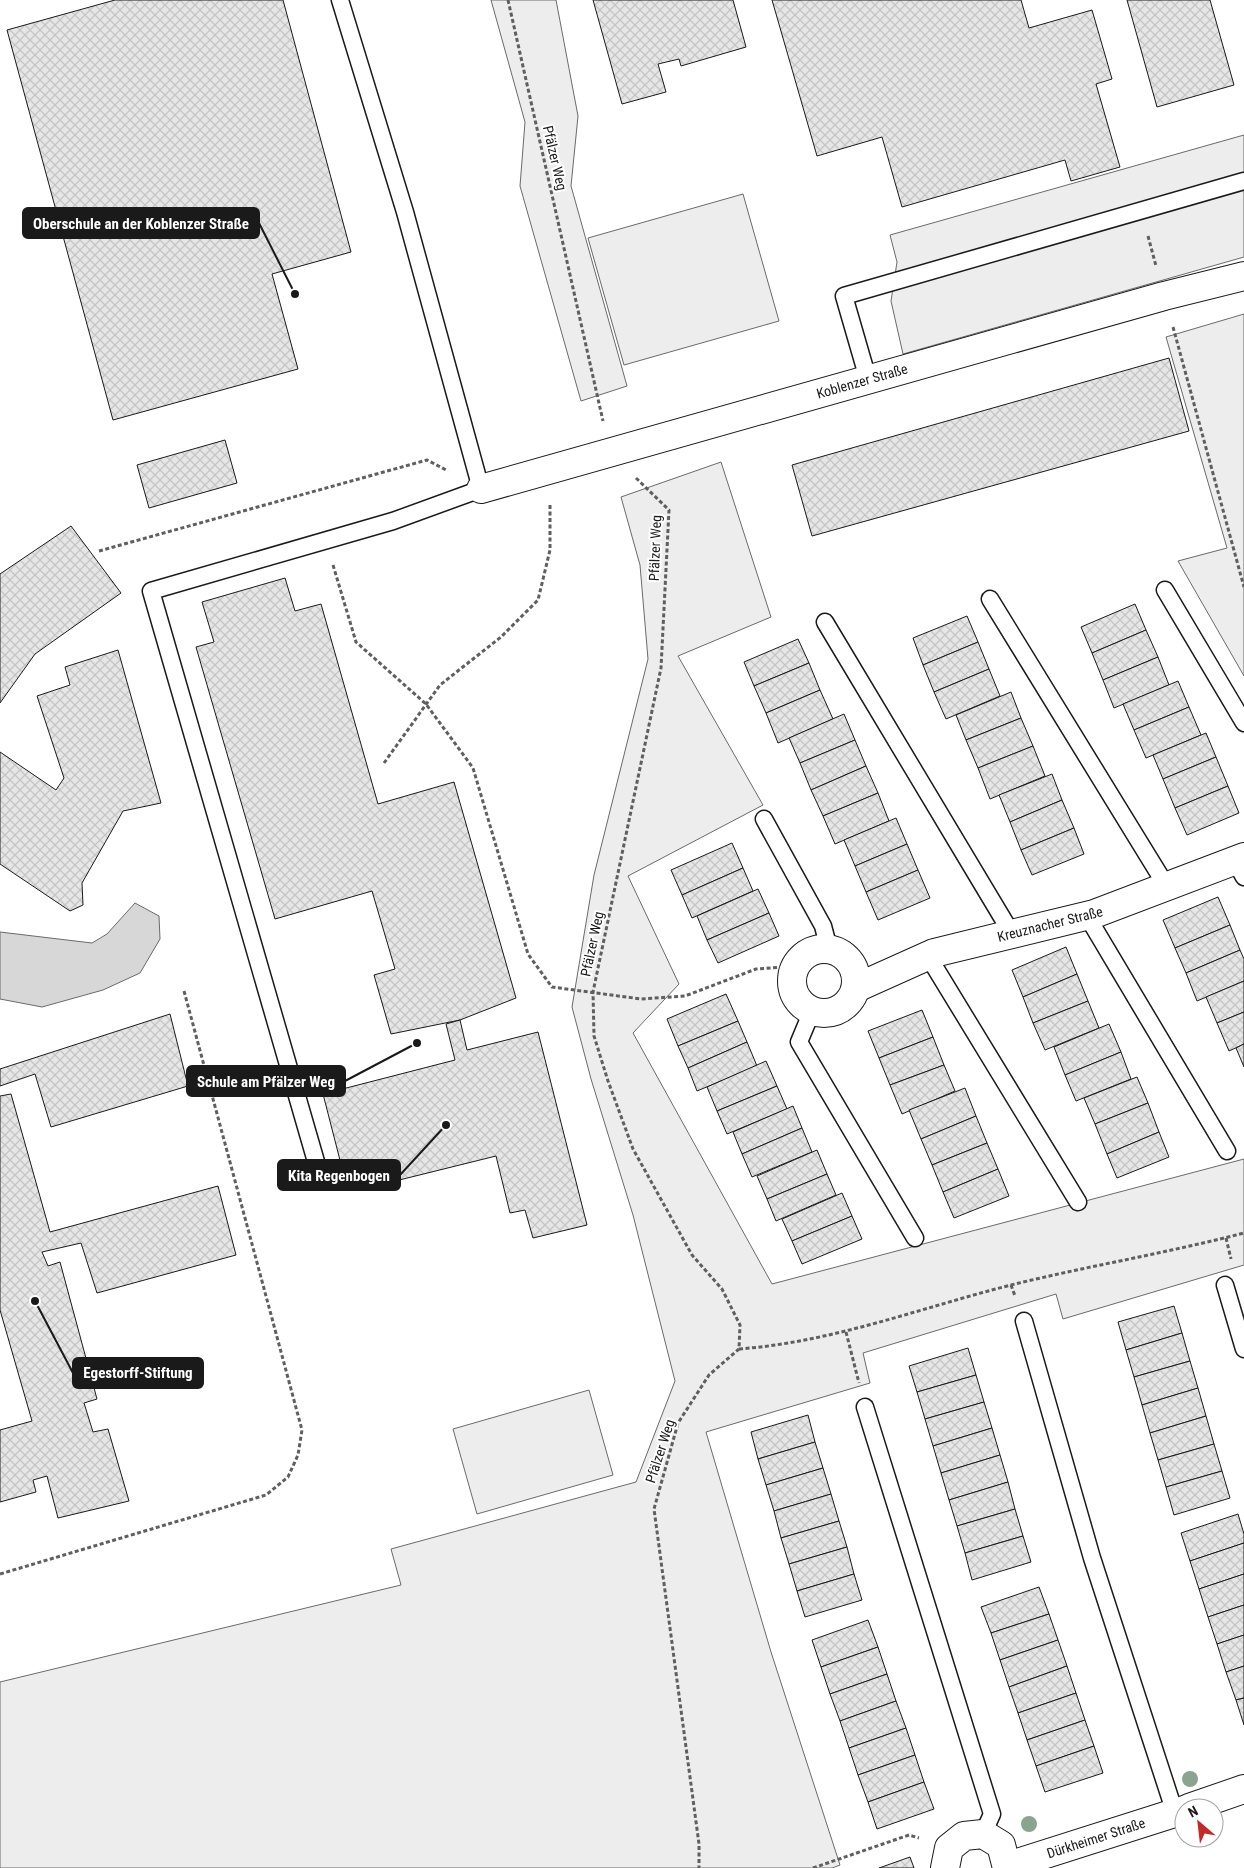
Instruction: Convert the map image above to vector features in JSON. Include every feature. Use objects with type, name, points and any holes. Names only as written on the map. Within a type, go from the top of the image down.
[{"type":"street","name":"Koblenzer Straße","points":[[481,489],[1164,296],[1244,276]]},
{"type":"street","name":"Kreuznacher Straße","points":[[812,1012],[830,1013],[839,1009],[847,1004],[856,988],[928,956],[1087,916],[1167,887],[1241,865]]},
{"type":"street","points":[[812,1012],[798,1000],[792,984],[795,966],[810,952],[829,949],[845,956],[855,970],[856,988]]},
{"type":"street","name":"Dürkheimer Straße","points":[[1218,1798],[1244,1789]]},
{"type":"street","name":"Dürkheimer Straße","points":[[983,1834],[1001,1846],[1008,1867],[1174,1813]]},
{"type":"street","points":[[947,1858],[964,1836],[983,1834]]},
{"type":"lane","points":[[319,1172],[151,591],[393,520],[481,489],[405,212],[340,0]]},
{"type":"lane","points":[[868,379],[844,296],[1244,181]]},
{"type":"lane","points":[[1165,590],[1244,723]]},
{"type":"lane","points":[[990,599],[1167,887]]},
{"type":"lane","points":[[824,622],[1012,934]]},
{"type":"lane","points":[[764,818],[823,926],[829,949]]},
{"type":"lane","points":[[1087,916],[1227,1151]]},
{"type":"lane","points":[[928,956],[1078,1202]]},
{"type":"lane","points":[[812,1012],[799,1042],[915,1238]]},
{"type":"lane","points":[[1225,1284],[1244,1350]]},
{"type":"lane","points":[[1024,1321],[1092,1558],[1179,1798]]},
{"type":"lane","points":[[865,1407],[992,1814],[983,1834]]},
{"type":"path","name":"Pfälzer Weg","points":[[508,0],[610,453],[669,510],[661,668],[594,992],[594,1036],[633,1150],[692,1255],[722,1289],[740,1325],[739,1348],[709,1375],[678,1423],[654,1509],[699,1844],[699,1868]]},
{"type":"path","points":[[1140,211],[1244,587]]},
{"type":"path","points":[[99,551],[427,460],[481,489]]},
{"type":"path","points":[[384,763],[440,685],[500,637],[538,600],[550,550],[550,470]]},
{"type":"path","points":[[325,540],[356,642],[426,704],[473,768],[528,954],[552,987],[641,998],[685,996],[756,969],[795,966]]},
{"type":"path","points":[[0,1574],[266,1495],[288,1477],[298,1455],[302,1430],[184,991]]},
{"type":"path","points":[[739,1348],[769,1346],[846,1332],[1011,1285],[1244,1233]]},
{"type":"path","points":[[846,1332],[865,1407]]},
{"type":"path","points":[[813,1868],[909,1835],[947,1858]]},
{"type":"shaded area","points":[[491,0],[556,0],[578,116],[571,186],[627,386],[581,401],[520,186],[525,122]]},
{"type":"shaded area","points":[[1244,135],[1244,257],[903,354],[891,301],[897,262],[890,235]]},
{"type":"shaded area","points":[[743,194],[779,321],[624,365],[588,238]]},
{"type":"shaded area","points":[[1244,314],[1244,676],[1178,561],[1227,548],[1166,337]]},
{"type":"shaded area","points":[[721,462],[771,617],[678,656],[763,805],[628,876],[679,984],[633,1033],[772,1284],[1244,1159],[1244,1265],[1063,1319],[1056,1294],[863,1353],[870,1383],[706,1432],[771,1652],[840,1865],[832,1868],[0,1868],[0,1682],[401,1585],[391,1549],[636,1482],[675,1381],[633,1215],[591,1079],[572,1007],[594,875],[648,659],[640,565],[621,497]]},
{"type":"shaded area","points":[[135,903],[159,916],[160,939],[140,973],[103,990],[42,1007],[0,999],[0,932],[92,943],[107,934]]},
{"type":"shaded area","points":[[589,1390],[613,1475],[477,1514],[453,1429]]},
{"type":"building","points":[[115,0],[283,0],[351,252],[272,274],[298,369],[113,420],[7,30]]},
{"type":"building","points":[[593,0],[733,0],[746,47],[681,66],[679,59],[658,64],[666,92],[622,104]]},
{"type":"building","points":[[772,0],[1021,0],[1029,28],[1092,10],[1112,79],[1096,84],[1120,167],[1071,181],[1065,160],[902,207],[882,137],[817,156]]},
{"type":"building","points":[[1127,0],[1210,0],[1234,85],[1157,107]]},
{"type":"building","points":[[1169,358],[1189,431],[812,536],[792,465]]},
{"type":"building","points":[[225,440],[237,483],[149,508],[137,465]]},
{"type":"building","points":[[71,526],[121,593],[35,654],[0,703],[0,574]]},
{"type":"building","points":[[285,578],[295,611],[321,604],[378,804],[454,782],[516,998],[460,1020],[391,1034],[374,975],[395,969],[372,891],[275,919],[196,647],[214,642],[202,602]]},
{"type":"building","points":[[1135,604],[1146,630],[1092,653],[1081,627]]},
{"type":"building","points":[[967,616],[978,642],[923,665],[913,638]]},
{"type":"building","points":[[1146,630],[1158,657],[1103,680],[1092,653]]},
{"type":"building","points":[[798,639],[809,663],[754,686],[744,662]]},
{"type":"building","points":[[978,642],[989,669],[934,692],[923,665]]},
{"type":"building","points":[[118,650],[161,803],[123,811],[82,883],[83,905],[70,911],[0,864],[0,752],[56,790],[64,778],[37,696],[70,685],[65,667]]},
{"type":"building","points":[[1158,657],[1169,685],[1114,708],[1103,680]]},
{"type":"building","points":[[809,663],[820,690],[766,713],[754,686]]},
{"type":"building","points":[[989,669],[1000,696],[946,719],[934,692]]},
{"type":"building","points":[[1178,681],[1189,707],[1134,730],[1123,704]]},
{"type":"building","points":[[820,690],[833,719],[778,743],[766,713]]},
{"type":"building","points":[[1011,692],[1021,718],[966,740],[956,715]]},
{"type":"building","points":[[1189,707],[1201,735],[1146,758],[1134,730]]},
{"type":"building","points":[[844,714],[855,740],[800,763],[789,738]]},
{"type":"building","points":[[1021,718],[1033,746],[978,768],[966,740]]},
{"type":"building","points":[[1206,733],[1216,757],[1163,779],[1153,755]]},
{"type":"building","points":[[855,740],[866,766],[811,790],[800,763]]},
{"type":"building","points":[[1033,746],[1045,776],[990,799],[978,768]]},
{"type":"building","points":[[1216,757],[1228,786],[1175,808],[1163,779]]},
{"type":"building","points":[[866,766],[878,793],[823,816],[811,790]]},
{"type":"building","points":[[1052,774],[1062,800],[1010,822],[999,795]]},
{"type":"building","points":[[1228,786],[1239,813],[1187,835],[1175,808]]},
{"type":"building","points":[[878,793],[889,821],[835,844],[823,816]]},
{"type":"building","points":[[1062,800],[1074,828],[1021,850],[1010,822]]},
{"type":"building","points":[[896,818],[907,844],[855,866],[844,840]]},
{"type":"building","points":[[1074,828],[1084,854],[1032,875],[1021,850]]},
{"type":"building","points":[[732,843],[743,868],[682,895],[671,870]]},
{"type":"building","points":[[907,844],[918,870],[866,892],[855,866]]},
{"type":"building","points":[[743,868],[753,891],[692,918],[682,895]]},
{"type":"building","points":[[918,870],[930,898],[878,920],[866,892]]},
{"type":"building","points":[[758,889],[769,913],[707,940],[697,916]]},
{"type":"building","points":[[1218,897],[1230,925],[1175,948],[1163,920]]},
{"type":"building","points":[[769,913],[779,936],[718,963],[707,940]]},
{"type":"building","points":[[1230,925],[1240,950],[1186,973],[1175,948]]},
{"type":"building","points":[[1066,947],[1077,974],[1023,997],[1012,970]]},
{"type":"building","points":[[1240,950],[1244,959],[1244,981],[1197,1001],[1186,973]]},
{"type":"building","points":[[1077,974],[1088,1001],[1033,1023],[1023,997]]},
{"type":"building","points":[[1244,981],[1244,1012],[1217,1023],[1206,997]]},
{"type":"building","points":[[726,994],[738,1021],[678,1046],[667,1019]]},
{"type":"building","points":[[1088,1001],[1099,1028],[1045,1050],[1033,1023]]},
{"type":"building","points":[[922,1010],[933,1037],[879,1058],[868,1031]]},
{"type":"building","points":[[1244,1012],[1244,1044],[1229,1051],[1217,1023]]},
{"type":"building","points":[[170,1014],[188,1086],[51,1127],[35,1074],[0,1086],[0,1069]]},
{"type":"building","points":[[460,1020],[467,1050],[538,1032],[587,1225],[533,1238],[525,1210],[510,1213],[496,1156],[367,1188],[361,1163],[342,1168],[323,1094],[455,1060],[446,1024]]},
{"type":"building","points":[[738,1021],[747,1042],[688,1068],[678,1046]]},
{"type":"building","points":[[1109,1024],[1121,1052],[1065,1075],[1054,1047]]},
{"type":"building","points":[[933,1037],[944,1065],[890,1085],[879,1058]]},
{"type":"building","points":[[747,1042],[757,1066],[697,1091],[688,1068]]},
{"type":"building","points":[[1244,1044],[1244,1067],[1236,1048]]},
{"type":"building","points":[[1121,1052],[1131,1079],[1076,1101],[1065,1075]]},
{"type":"building","points":[[766,1061],[777,1086],[717,1111],[707,1087]]},
{"type":"building","points":[[944,1065],[955,1091],[902,1114],[890,1085]]},
{"type":"building","points":[[1137,1077],[1148,1103],[1095,1124],[1084,1098]]},
{"type":"building","points":[[777,1086],[787,1109],[727,1134],[717,1111]]},
{"type":"building","points":[[965,1088],[976,1116],[921,1139],[909,1110]]},
{"type":"building","points":[[11,1094],[50,1232],[218,1186],[236,1255],[97,1293],[81,1243],[42,1252],[48,1266],[60,1262],[97,1399],[84,1403],[93,1432],[108,1429],[129,1501],[58,1518],[47,1476],[33,1480],[36,1492],[0,1502],[0,1430],[32,1421],[0,1310],[0,1096]]},
{"type":"building","points":[[1148,1103],[1159,1132],[1107,1154],[1095,1124]]},
{"type":"building","points":[[793,1106],[802,1128],[742,1154],[733,1132]]},
{"type":"building","points":[[976,1116],[987,1143],[932,1165],[921,1139]]},
{"type":"building","points":[[802,1128],[812,1152],[752,1177],[742,1154]]},
{"type":"building","points":[[1159,1132],[1169,1157],[1117,1178],[1107,1154]]},
{"type":"building","points":[[987,1143],[998,1169],[943,1192],[932,1165]]},
{"type":"building","points":[[817,1150],[827,1174],[767,1199],[757,1176]]},
{"type":"building","points":[[998,1169],[1009,1196],[954,1218],[943,1192]]},
{"type":"building","points":[[827,1174],[836,1195],[776,1221],[767,1199]]},
{"type":"building","points":[[842,1193],[852,1216],[792,1241],[782,1219]]},
{"type":"building","points":[[852,1216],[862,1239],[802,1264],[792,1241]]},
{"type":"building","points":[[1174,1306],[1182,1333],[1126,1350],[1118,1322]]},
{"type":"building","points":[[1182,1333],[1190,1361],[1134,1377],[1126,1350]]},
{"type":"building","points":[[968,1348],[976,1375],[917,1392],[909,1366]]},
{"type":"building","points":[[1190,1361],[1198,1388],[1142,1405],[1134,1377]]},
{"type":"building","points":[[976,1375],[984,1402],[925,1419],[917,1392]]},
{"type":"building","points":[[1198,1388],[1206,1416],[1150,1433],[1142,1405]]},
{"type":"building","points":[[984,1402],[992,1428],[933,1446],[925,1419]]},
{"type":"building","points":[[808,1415],[815,1442],[758,1459],[751,1432]]},
{"type":"building","points":[[1206,1416],[1214,1444],[1158,1460],[1150,1433]]},
{"type":"building","points":[[992,1428],[1000,1455],[941,1473],[933,1446]]},
{"type":"building","points":[[815,1442],[823,1468],[766,1485],[758,1459]]},
{"type":"building","points":[[1214,1444],[1222,1471],[1166,1487],[1158,1460]]},
{"type":"building","points":[[1000,1455],[1008,1482],[949,1500],[941,1473]]},
{"type":"building","points":[[823,1468],[831,1494],[774,1511],[766,1485]]},
{"type":"building","points":[[1222,1471],[1230,1498],[1174,1515],[1166,1487]]},
{"type":"building","points":[[1008,1482],[1015,1509],[957,1526],[949,1500]]},
{"type":"building","points":[[831,1494],[839,1521],[781,1538],[774,1511]]},
{"type":"building","points":[[1015,1509],[1023,1536],[965,1553],[957,1526]]},
{"type":"building","points":[[1238,1514],[1244,1534],[1244,1543],[1190,1561],[1181,1533]]},
{"type":"building","points":[[839,1521],[847,1547],[789,1564],[781,1538]]},
{"type":"building","points":[[1023,1536],[1031,1562],[972,1580],[965,1553]]},
{"type":"building","points":[[1244,1543],[1244,1574],[1199,1589],[1190,1561]]},
{"type":"building","points":[[847,1547],[854,1574],[797,1591],[789,1564]]},
{"type":"building","points":[[854,1574],[862,1600],[805,1617],[797,1591]]},
{"type":"building","points":[[1244,1574],[1244,1605],[1208,1617],[1199,1589]]},
{"type":"building","points":[[1039,1587],[1049,1614],[991,1633],[981,1607]]},
{"type":"building","points":[[1244,1605],[1244,1635],[1217,1644],[1208,1617]]},
{"type":"building","points":[[1049,1614],[1058,1640],[1000,1660],[991,1633]]},
{"type":"building","points":[[868,1620],[878,1647],[821,1667],[812,1640]]},
{"type":"building","points":[[1244,1635],[1244,1666],[1226,1672],[1217,1644]]},
{"type":"building","points":[[1058,1640],[1067,1666],[1009,1687],[1000,1660]]},
{"type":"building","points":[[878,1647],[887,1674],[830,1694],[821,1667]]},
{"type":"building","points":[[1067,1666],[1076,1693],[1018,1713],[1009,1687]]},
{"type":"building","points":[[1244,1666],[1244,1698],[1236,1700],[1226,1672]]},
{"type":"building","points":[[887,1674],[896,1701],[840,1721],[830,1694]]},
{"type":"building","points":[[1076,1693],[1085,1720],[1027,1740],[1018,1713]]},
{"type":"building","points":[[1244,1698],[1244,1725],[1236,1700]]},
{"type":"building","points":[[896,1701],[906,1728],[849,1748],[840,1721]]},
{"type":"building","points":[[1085,1720],[1094,1746],[1036,1766],[1027,1740]]},
{"type":"building","points":[[906,1728],[915,1755],[858,1775],[849,1748]]},
{"type":"building","points":[[1094,1746],[1103,1773],[1045,1792],[1036,1766]]},
{"type":"building","points":[[915,1755],[924,1782],[868,1802],[858,1775]]},
{"type":"building","points":[[924,1782],[934,1809],[877,1829],[868,1802]]},
{"type":"building","points":[[910,1857],[914,1868],[879,1868]]},
{"type":"place","name":"Oberschule an der Koblenzer Straße","points":[[295,294]]},
{"type":"place","name":"Schule am Pfälzer Weg","points":[[417,1043]]},
{"type":"place","name":"Kita Regenbogen","points":[[446,1125]]},
{"type":"place","name":"Egestorff-Stiftung","points":[[35,1301]]}]
